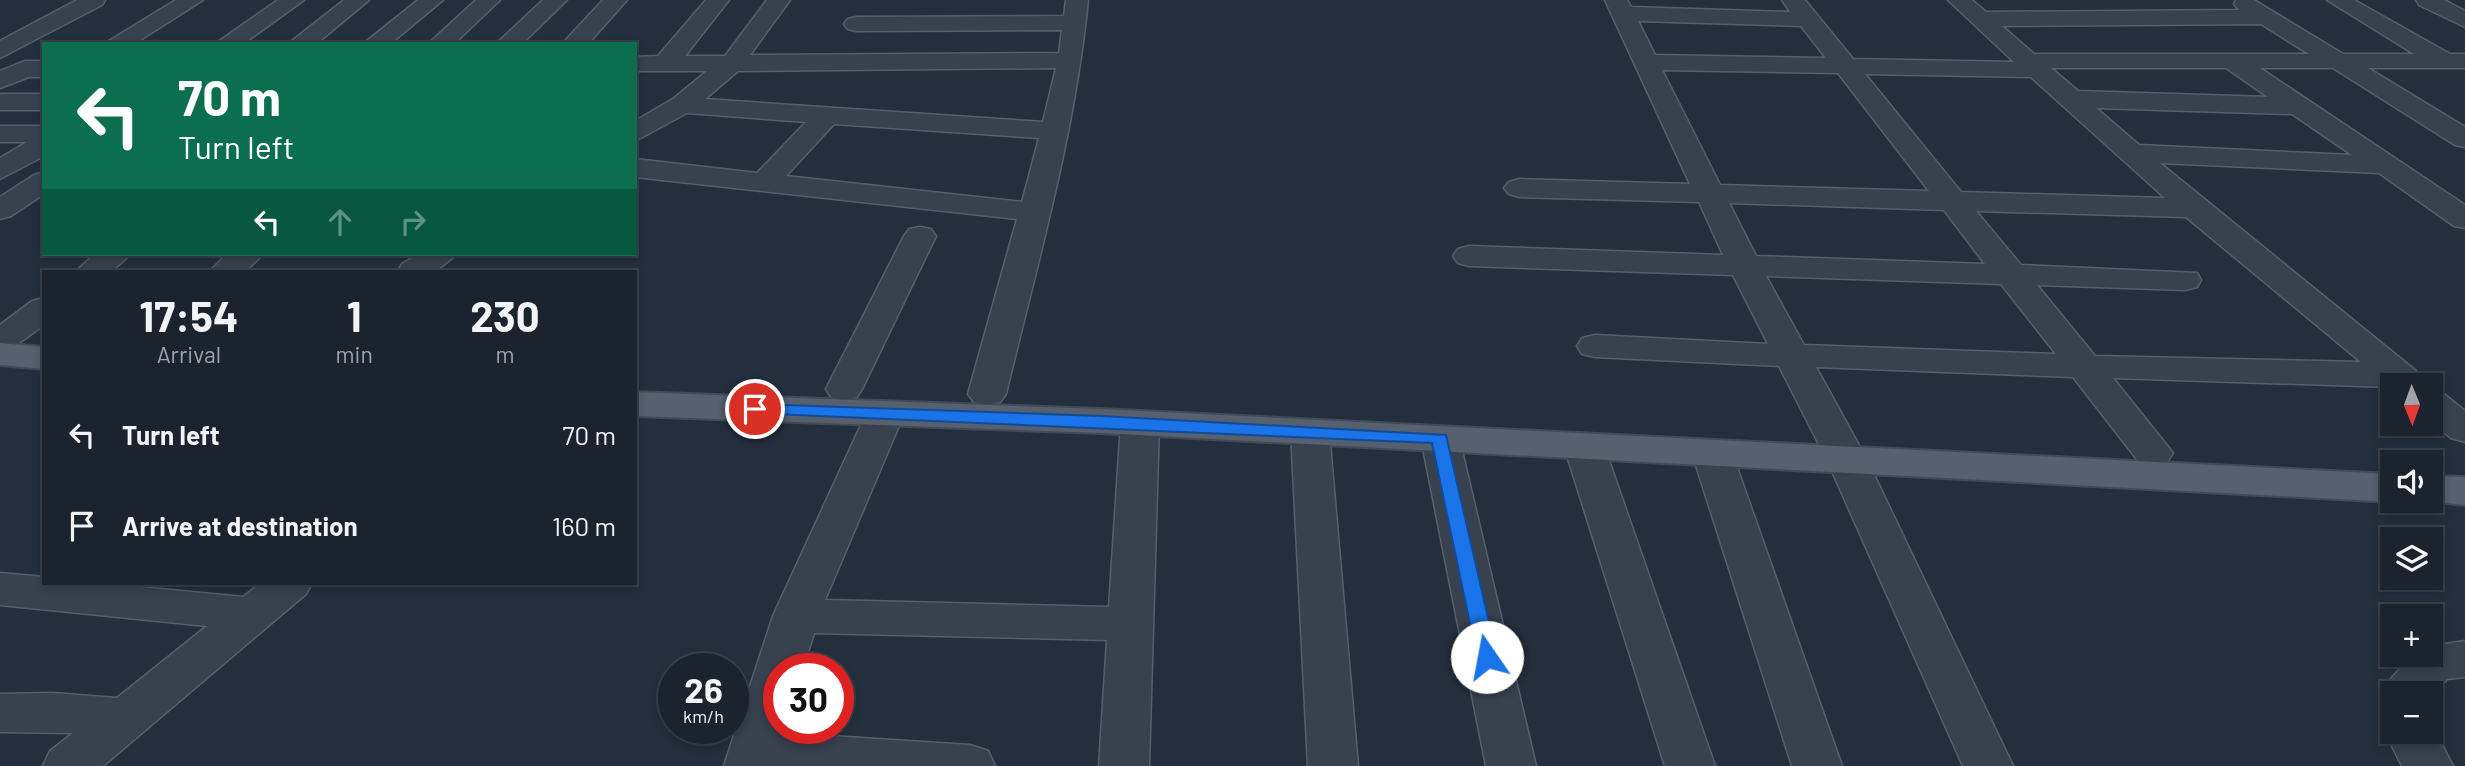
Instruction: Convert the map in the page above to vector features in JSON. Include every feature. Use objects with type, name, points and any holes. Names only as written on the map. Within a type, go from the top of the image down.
[{"type":"main road","points":[[2,342],[42,339]]},
{"type":"main road","points":[[2,342],[42,357]]},
{"type":"main road","points":[[637,381],[987,394],[1842,449],[2380,487]]},
{"type":"main road","points":[[637,404],[1140,423],[1712,453],[1842,449],[2153,453],[2380,463]]},
{"type":"main road","points":[[2443,467],[2465,468]]},
{"type":"main road","points":[[2443,490],[2465,491]]},
{"type":"street","points":[[0,51],[94,0]]},
{"type":"street","points":[[119,42],[192,0]]},
{"type":"street","points":[[231,42],[293,0]]},
{"type":"street","points":[[303,42],[358,0]]},
{"type":"street","points":[[378,42],[432,0]]},
{"type":"street","points":[[442,42],[489,0]]},
{"type":"street","points":[[510,42],[556,0]]},
{"type":"street","points":[[576,42],[616,0]]},
{"type":"street","points":[[666,63],[718,0]]},
{"type":"street","points":[[637,132],[682,105],[733,63],[779,0]]},
{"type":"street","points":[[1959,0],[2194,208],[2397,373]]},
{"type":"street","points":[[2239,0],[2465,139]]},
{"type":"street","points":[[2338,0],[2458,65]]},
{"type":"street","points":[[2431,2],[2465,4]]},
{"type":"street","points":[[2431,2],[2465,20]]},
{"type":"street","points":[[1988,766],[1842,449],[1744,265],[1620,7],[1800,9],[2153,453]]},
{"type":"street","points":[[856,24],[1074,12],[1070,60],[1055,131],[987,394]]},
{"type":"street","points":[[1981,19],[2267,18]]},
{"type":"street","points":[[637,64],[1070,60]]},
{"type":"street","points":[[2232,61],[2465,219]]},
{"type":"street","points":[[1646,62],[1846,66],[2337,61],[2458,65]]},
{"type":"street","points":[[0,80],[25,69],[42,69]]},
{"type":"street","points":[[2072,99],[2298,106]]},
{"type":"street","points":[[0,102],[42,102]]},
{"type":"street","points":[[682,105],[829,113],[1055,131]]},
{"type":"street","points":[[763,183],[829,113]]},
{"type":"street","points":[[0,134],[42,134]]},
{"type":"street","points":[[0,170],[42,145]]},
{"type":"street","points":[[2133,153],[2385,164]]},
{"type":"street","points":[[637,168],[1034,212]]},
{"type":"street","points":[[0,210],[42,182]]},
{"type":"street","points":[[1519,188],[2194,208]]},
{"type":"street","points":[[844,389],[920,236]]},
{"type":"street","points":[[93,270],[112,256]]},
{"type":"street","points":[[227,270],[245,256]]},
{"type":"street","points":[[416,270],[438,256]]},
{"type":"street","points":[[1469,256],[2185,279]]},
{"type":"street","points":[[2,342],[42,310]]},
{"type":"street","points":[[1595,346],[1792,357],[2380,378]]},
{"type":"street","points":[[2443,412],[2465,430]]},
{"type":"street","points":[[784,653],[796,616],[885,414]]},
{"type":"street","points":[[1124,766],[1140,423]]},
{"type":"street","points":[[1310,432],[1333,766]]},
{"type":"street","points":[[1440,438],[1511,766]]},
{"type":"street","points":[[1584,446],[1690,766]]},
{"type":"street","points":[[1712,453],[1817,766]]},
{"type":"street","points":[[68,766],[288,585]]},
{"type":"street","points":[[0,590],[253,614]]},
{"type":"street","points":[[796,616],[1131,624]]},
{"type":"street","points":[[2417,681],[2433,663],[2465,659]]},
{"type":"street","points":[[0,713],[22,711],[126,718]]},
{"type":"street","points":[[763,723],[752,759],[970,766]]},
{"type":"street","points":[[2416,744],[2428,766]]},
{"type":"route","points":[[755,409],[1101,421],[1440,438],[1487,657]]}]
